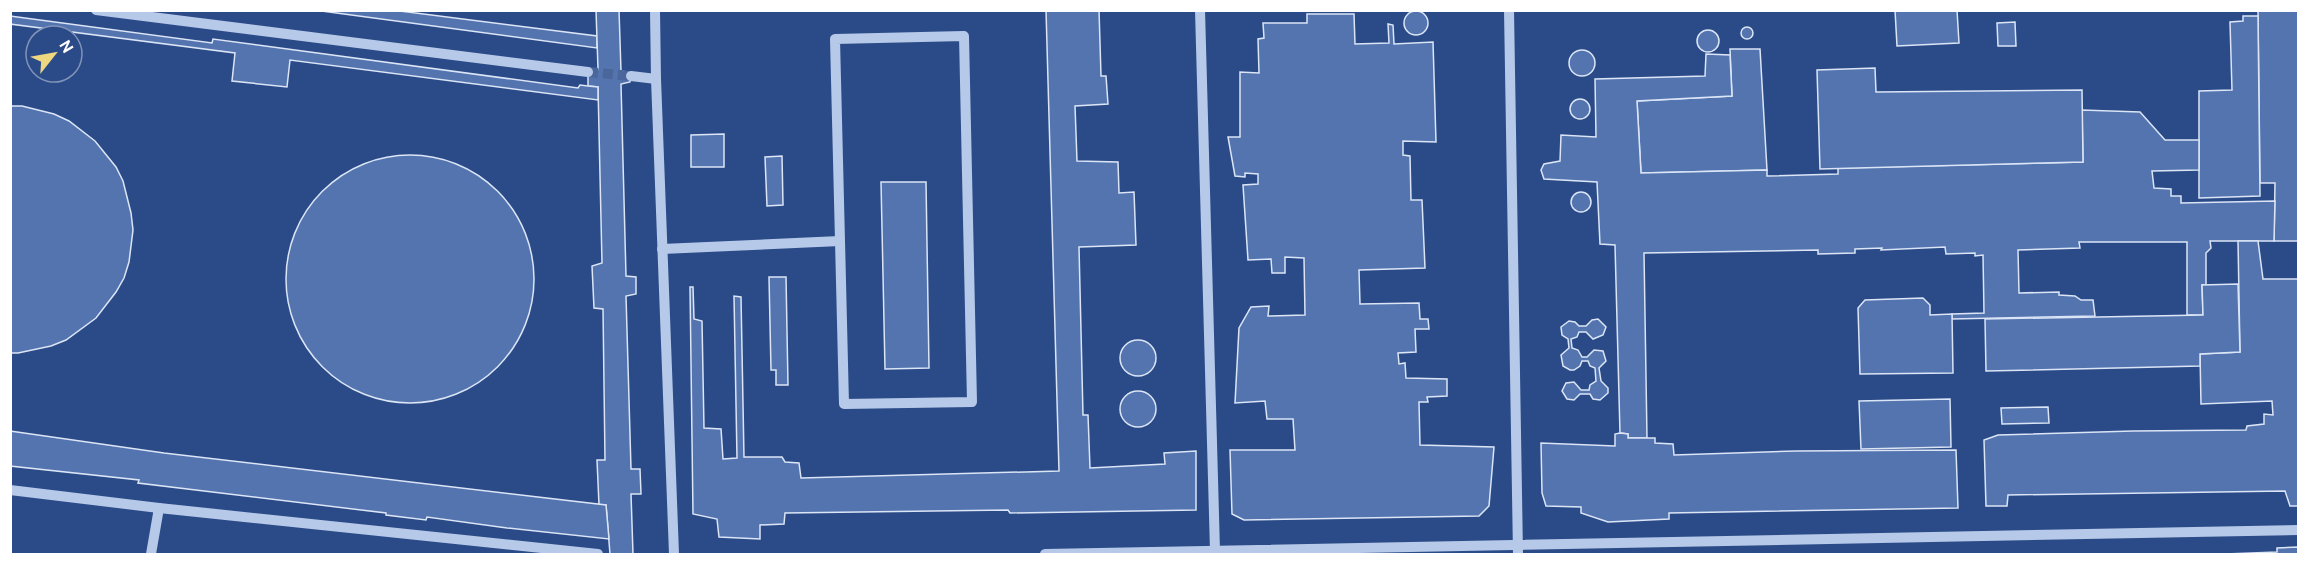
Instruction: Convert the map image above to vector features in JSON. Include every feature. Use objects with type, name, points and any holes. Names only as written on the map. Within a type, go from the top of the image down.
[{"type":"lane","points":[[96,10],[588,72]]},
{"type":"lane","points":[[656,10],[656,79],[674,555]]},
{"type":"lane","points":[[1200,10],[1215,551]]},
{"type":"lane","points":[[1509,10],[1518,549]]},
{"type":"lane","points":[[964,36],[972,402],[844,404],[840,241],[835,39],[964,36]]},
{"type":"lane","points":[[631,76],[656,79]]},
{"type":"lane","points":[[662,249],[840,241]]},
{"type":"lane","points":[[10,490],[598,555]]},
{"type":"lane","points":[[151,555],[159,508]]},
{"type":"lane","points":[[1045,555],[1215,551],[1518,549],[2298,530]]},
{"type":"building","points":[[314,10],[392,10],[597,36],[597,48]]},
{"type":"building","points":[[596,10],[619,10],[621,71],[631,73],[630,82],[621,84],[626,276],[636,277],[636,294],[626,296],[631,469],[640,469],[641,494],[631,494],[633,554],[610,554],[606,505],[599,505],[597,460],[605,460],[603,309],[594,308],[592,266],[602,263],[598,87],[588,86],[588,71],[598,69]]},
{"type":"building","points":[[1046,10],[1099,10],[1101,76],[1106,76],[1108,104],[1075,106],[1077,161],[1118,162],[1119,193],[1134,192],[1136,245],[1079,247],[1083,415],[1088,415],[1090,468],[1165,464],[1164,453],[1196,451],[1196,510],[785,513],[784,524],[760,525],[760,539],[719,537],[717,519],[693,514],[690,287],[693,287],[694,319],[702,321],[704,428],[721,429],[723,459],[737,458],[734,296],[741,297],[744,457],[782,457],[785,462],[799,463],[801,478],[1059,471]]},
{"type":"building","points":[[1895,10],[1957,10],[1959,43],[1897,46]]},
{"type":"building","points":[[2258,10],[2298,10],[2298,241],[2274,241],[2275,183],[2260,183]]},
{"type":"building","points":[[1416,11],[1424,15],[1428,23],[1424,31],[1416,35],[1408,31],[1404,23],[1408,15]]},
{"type":"building","points":[[1307,14],[1354,14],[1355,44],[1389,43],[1388,24],[1393,25],[1394,44],[1433,42],[1436,142],[1403,141],[1403,155],[1410,156],[1411,200],[1422,200],[1425,268],[1359,270],[1360,304],[1419,303],[1420,319],[1428,319],[1429,329],[1415,329],[1416,352],[1398,353],[1399,364],[1405,363],[1406,378],[1447,379],[1447,396],[1427,397],[1428,402],[1419,402],[1420,445],[1494,447],[1489,506],[1479,516],[1244,520],[1232,514],[1230,450],[1295,450],[1293,419],[1267,419],[1265,401],[1235,403],[1239,328],[1251,307],[1269,306],[1268,316],[1305,315],[1304,258],[1285,257],[1285,273],[1272,273],[1271,259],[1248,260],[1243,185],[1258,184],[1258,174],[1245,173],[1245,177],[1235,176],[1228,137],[1240,137],[1240,72],[1259,73],[1258,39],[1264,38],[1263,23],[1307,23]]},
{"type":"building","points":[[10,16],[70,24],[24,24],[24,26],[10,24]]},
{"type":"building","points":[[2243,16],[2258,16],[2260,196],[2199,198],[2199,91],[2232,90],[2230,22],[2243,21]]},
{"type":"building","points":[[2015,22],[2016,46],[1998,46],[1997,23]]},
{"type":"building","points":[[84,26],[212,43],[213,39],[578,88],[580,85],[598,87],[598,100],[290,60],[287,87],[232,81],[235,53],[84,34]]},
{"type":"building","points":[[1749,27],[1753,33],[1749,39],[1745,39],[1741,31]]},
{"type":"building","points":[[1708,30],[1716,33],[1719,41],[1716,49],[1708,52],[1700,49],[1697,41],[1700,33]]},
{"type":"building","points":[[1730,49],[1760,49],[1767,170],[1641,173],[1637,101],[1732,96]]},
{"type":"building","points":[[1582,50],[1591,54],[1595,63],[1591,72],[1582,76],[1573,72],[1569,63],[1573,54]]},
{"type":"building","points":[[1706,54],[1730,55],[1732,96],[1637,101],[1641,173],[1767,170],[1767,176],[1838,174],[1838,168],[2083,162],[2082,110],[2140,112],[2165,140],[2199,140],[2199,170],[2152,171],[2154,188],[2171,189],[2171,196],[2181,196],[2181,203],[2275,201],[2274,241],[2210,241],[2211,248],[2206,253],[2206,285],[2202,285],[2203,315],[2187,315],[2187,242],[2079,242],[2080,248],[2018,250],[2019,293],[2059,292],[2059,295],[2093,300],[2095,316],[1952,319],[1952,314],[1984,313],[1983,255],[1946,254],[1945,247],[1855,249],[1855,253],[1818,254],[1818,250],[1644,253],[1647,438],[1628,438],[1628,434],[1620,433],[1615,245],[1600,244],[1597,182],[1544,179],[1541,170],[1544,164],[1560,161],[1561,135],[1596,137],[1595,79],[1705,76]]},
{"type":"building","points":[[1875,68],[1876,92],[2082,90],[2083,162],[1820,169],[1817,70]]},
{"type":"building","points":[[1580,99],[1587,102],[1590,109],[1587,116],[1580,119],[1573,116],[1570,109],[1573,102]]},
{"type":"building","points":[[10,106],[22,106],[54,114],[69,121],[95,141],[116,167],[123,181],[133,230],[129,262],[124,278],[96,318],[66,340],[51,346],[18,353],[10,353]]},
{"type":"building","points":[[724,134],[724,167],[691,167],[691,135]]},
{"type":"building","points":[[410,155],[434,158],[457,165],[479,176],[498,191],[513,210],[524,232],[531,255],[534,279],[531,303],[524,326],[513,348],[498,367],[479,382],[457,393],[434,400],[410,403],[386,400],[363,393],[341,382],[322,367],[307,348],[296,326],[289,303],[286,279],[289,255],[296,232],[307,210],[322,191],[341,176],[363,165],[386,158]]},
{"type":"building","points":[[782,156],[783,205],[767,206],[765,157]]},
{"type":"building","points":[[881,182],[926,182],[929,368],[885,369]]},
{"type":"building","points":[[1581,192],[1588,195],[1591,202],[1588,209],[1581,212],[1574,209],[1571,202],[1574,195]]},
{"type":"building","points":[[2238,241],[2258,241],[2263,279],[2298,279],[2298,506],[2290,506],[2285,491],[2008,495],[2007,506],[1986,506],[1984,440],[1998,435],[2246,430],[2247,426],[2264,424],[2264,414],[2273,415],[2272,401],[2201,404],[2200,354],[2240,352]]},
{"type":"building","points":[[769,277],[786,277],[788,385],[776,385],[776,370],[771,370]]},
{"type":"building","points":[[2238,284],[2240,352],[2200,354],[2200,366],[1986,371],[1985,319],[2203,315],[2202,285]]},
{"type":"building","points":[[1923,298],[1930,305],[1930,315],[1952,314],[1953,373],[1860,374],[1858,308],[1865,300]]},
{"type":"building","points":[[1598,319],[1606,327],[1603,335],[1593,339],[1586,332],[1579,332],[1577,337],[1571,339],[1572,348],[1578,350],[1582,357],[1587,357],[1594,350],[1603,351],[1606,361],[1599,368],[1601,381],[1608,388],[1608,393],[1600,400],[1593,399],[1590,394],[1580,394],[1574,400],[1567,399],[1562,391],[1566,383],[1574,382],[1581,390],[1589,390],[1590,385],[1596,381],[1595,368],[1590,366],[1588,361],[1582,361],[1580,366],[1574,370],[1563,366],[1561,355],[1569,348],[1568,339],[1562,335],[1561,327],[1569,321],[1579,326],[1586,326],[1592,320]]},
{"type":"building","points":[[1138,340],[1151,345],[1156,358],[1151,371],[1138,376],[1125,371],[1120,358],[1125,345]]},
{"type":"building","points":[[1138,391],[1150,397],[1156,409],[1150,421],[1138,427],[1126,421],[1120,409],[1126,397]]},
{"type":"building","points":[[1950,399],[1951,447],[1861,449],[1859,401]]},
{"type":"building","points":[[2048,407],[2049,423],[2002,424],[2001,408]]},
{"type":"building","points":[[10,431],[164,453],[606,505],[609,539],[427,517],[426,520],[386,515],[386,513],[138,483],[139,480],[10,466]]},
{"type":"building","points":[[1615,434],[1628,434],[1628,438],[1655,438],[1655,443],[1673,444],[1674,455],[1796,451],[1956,450],[1958,508],[1669,513],[1669,519],[1608,522],[1581,513],[1581,507],[1546,506],[1542,493],[1541,443],[1615,446]]},
{"type":"building","points":[[2298,547],[2298,554],[2225,554],[2277,552],[2277,548]]},
{"type":"tunnel","points":[[588,72],[631,76]]}]
